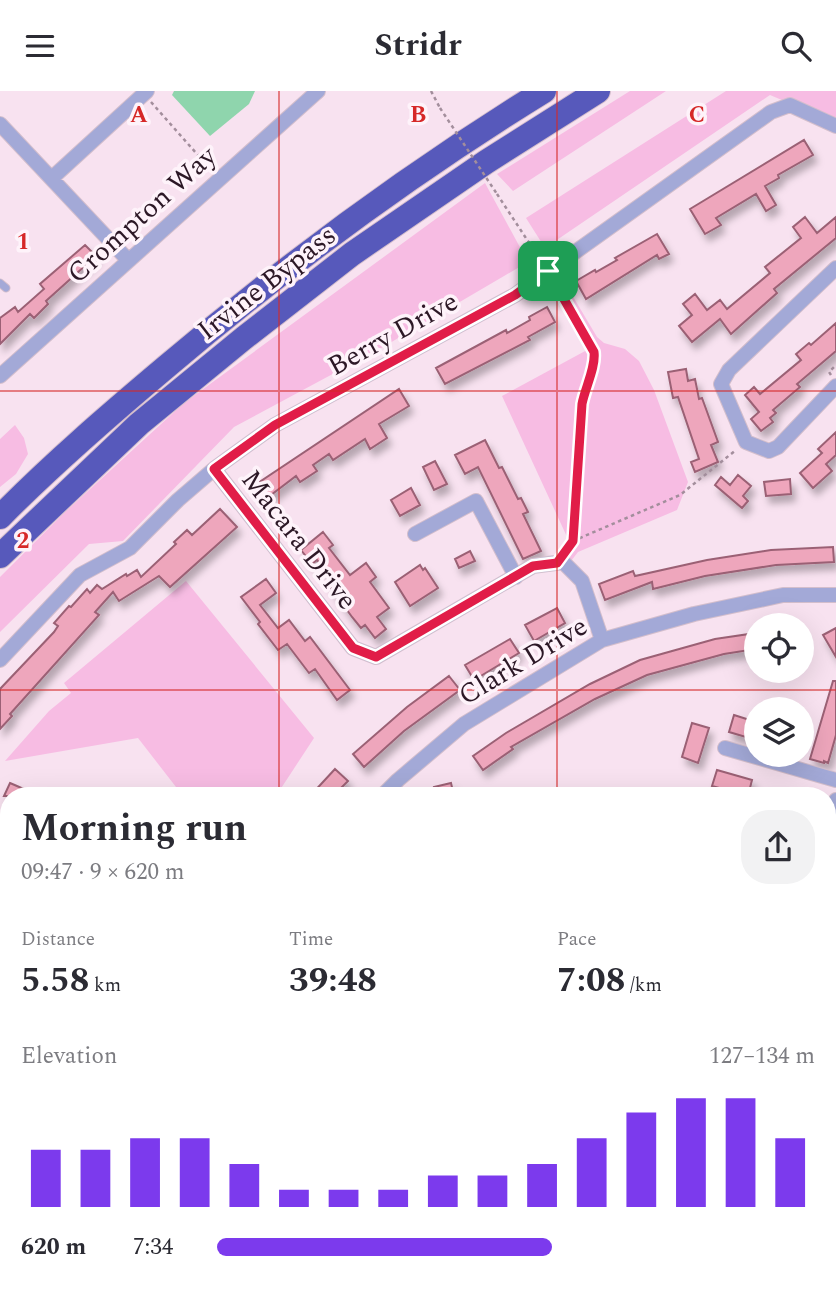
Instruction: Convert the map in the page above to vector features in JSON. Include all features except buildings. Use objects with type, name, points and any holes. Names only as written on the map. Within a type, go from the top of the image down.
[{"type":"highway","name":"Irvine Bypass","points":[[0,517],[107,416],[229,314],[471,136],[544,91]]},
{"type":"highway","name":"Irvine Bypass","points":[[0,556],[139,424],[255,329],[352,254],[486,162],[598,91]]},
{"type":"street","name":"Crompton Way","points":[[0,376],[318,91]]},
{"type":"street","points":[[52,178],[146,92]]},
{"type":"street","name":"Berry Drive","points":[[0,660],[80,575],[130,548],[214,469],[275,425],[515,295],[771,112],[790,105],[836,125]]},
{"type":"street","points":[[0,124],[128,260]]},
{"type":"street","points":[[836,268],[729,370],[721,384],[746,442],[769,451],[778,447],[836,386]]},
{"type":"street","name":"Macara Drive","points":[[214,469],[353,648],[376,657],[533,566],[557,563]]},
{"type":"street","points":[[415,534],[476,501],[516,577]]},
{"type":"street","points":[[557,563],[563,562],[582,581],[602,640]]},
{"type":"street","name":"Clark Drive","points":[[391,787],[464,724],[602,640],[694,614],[782,595],[836,595]]},
{"type":"street","points":[[725,748],[836,780]]},
{"type":"path","points":[[431,91],[548,271],[594,352],[595,362],[585,387],[582,404],[573,541]]},
{"type":"path","points":[[146,92],[218,178]]},
{"type":"path","points":[[557,563],[573,541],[680,495],[746,442]]},
{"type":"shaded area","points":[[174,91],[255,91],[249,104],[210,136],[172,95]]},
{"type":"shaded area","points":[[630,91],[666,91],[513,191],[497,174]]},
{"type":"shaded area","points":[[726,91],[836,91],[836,123],[770,95],[545,248],[526,218]]},
{"type":"shaded area","points":[[485,183],[528,262],[383,347],[234,427],[123,541],[89,544],[0,632],[0,577],[65,512],[184,403]]},
{"type":"shaded area","points":[[559,273],[597,337],[604,343],[625,349],[639,361],[654,390],[688,482],[677,510],[578,552],[571,561],[559,551],[568,539],[502,396],[587,350],[548,281]]},
{"type":"shaded area","points":[[15,425],[24,438],[28,454],[16,474],[0,487],[0,439]]},
{"type":"shaded area","points":[[186,581],[314,738],[282,787],[176,787],[138,738],[5,761],[49,711],[71,693],[64,683]]},
{"type":"route","points":[[548,271],[594,352],[595,362],[585,387],[582,404],[573,541],[557,563],[533,566],[376,657],[353,648],[214,469],[275,425],[515,295],[548,271]]}]
